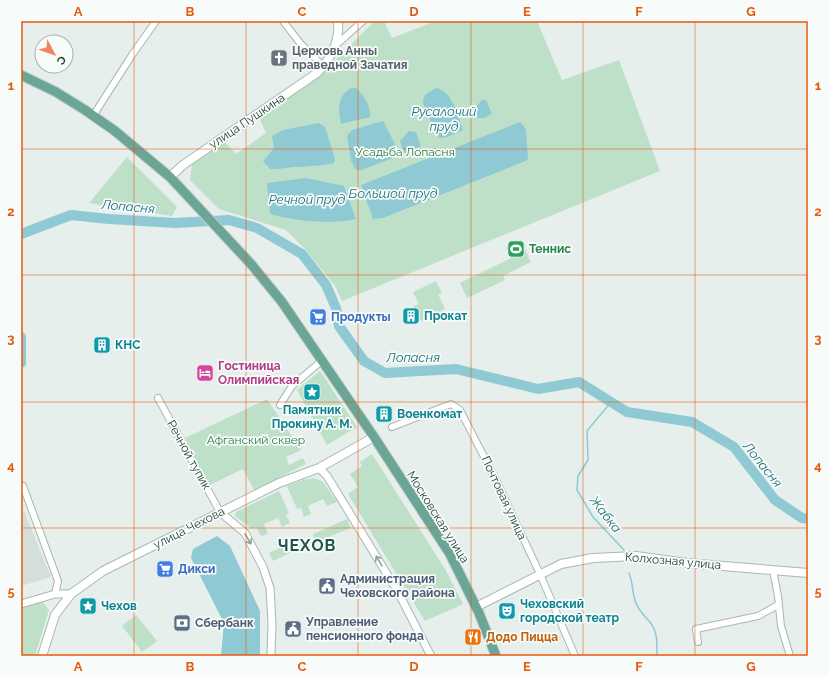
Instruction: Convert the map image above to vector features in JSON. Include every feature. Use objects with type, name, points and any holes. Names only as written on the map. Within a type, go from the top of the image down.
[{"type":"main road","name":"улица Пушкина","points":[[170,177],[183,165],[317,73],[332,56],[336,45],[338,21]]},
{"type":"main road","name":"Московская улица","points":[[21,75],[56,92],[115,131],[170,177],[251,264],[282,302],[322,359],[450,554],[476,607],[496,656]]},
{"type":"main road","name":"улица Чехова","points":[[42,656],[55,615],[71,594],[103,571],[279,483],[319,468],[374,437]]},
{"type":"main road","name":"Колхозная улица","points":[[476,607],[560,564],[593,558],[636,556],[687,563],[808,573]]},
{"type":"street","points":[[93,116],[132,54],[156,21]]},
{"type":"street","points":[[283,21],[305,49],[323,66]]},
{"type":"street","points":[[336,45],[363,21]]},
{"type":"street","points":[[280,405],[292,386],[322,359]]},
{"type":"street","name":"Речной тупик","points":[[158,398],[220,512]]},
{"type":"street","name":"Почтовая улица","points":[[392,427],[451,404],[460,410],[495,478],[540,574],[575,656]]},
{"type":"street","points":[[319,468],[327,476],[398,592],[431,656]]},
{"type":"street","points":[[22,486],[58,581],[56,594]]},
{"type":"street","points":[[220,512],[244,533],[263,567],[270,588],[271,656]]},
{"type":"street","points":[[773,570],[780,626],[790,656]]},
{"type":"street","points":[[21,604],[56,594],[71,594]]},
{"type":"street","points":[[698,642],[696,629],[758,616],[778,605]]},
{"type":"shaded area","points":[[21,511],[24,511],[51,577],[21,586]]},
{"type":"green space","name":"Усадьба Лопасня","points":[[375,21],[384,21],[392,38],[436,21],[537,21],[562,80],[619,60],[660,171],[342,301],[335,286],[304,248],[286,230],[219,209],[190,180],[192,163],[224,141],[236,154],[266,133],[259,117],[326,69]]},
{"type":"green space","points":[[127,157],[177,207],[172,216],[89,203]]},
{"type":"green space","points":[[521,240],[531,262],[503,276],[505,280],[467,298],[460,283],[511,258],[506,248]]},
{"type":"green space","points":[[436,281],[442,293],[438,294],[445,309],[421,321],[414,306],[419,304],[413,292]]},
{"type":"green space","points":[[320,371],[357,427],[327,445],[297,390]]},
{"type":"green space","name":"Афганский сквер","points":[[267,399],[301,450],[286,457],[289,465],[303,458],[306,464],[254,490],[243,469],[210,485],[185,438]]},
{"type":"green space","points":[[372,454],[445,569],[463,604],[425,621],[348,494],[358,487],[350,474],[362,466],[360,462]]},
{"type":"green space","points":[[314,478],[323,482],[337,502],[327,506],[323,499],[308,506],[311,514],[304,517],[301,508],[297,509],[287,486],[303,480]]},
{"type":"green space","points":[[279,491],[289,513],[286,515],[290,523],[282,527],[278,518],[264,524],[268,534],[261,536],[256,527],[252,529],[235,516],[236,512]]},
{"type":"green space","points":[[347,519],[351,528],[316,542],[313,534]]},
{"type":"green space","points":[[297,540],[301,548],[273,561],[269,553]]},
{"type":"green space","points":[[42,601],[49,610],[35,656],[21,656],[21,607]]},
{"type":"green space","points":[[136,615],[157,641],[142,652],[122,626]]},
{"type":"water","points":[[351,88],[356,88],[362,94],[369,108],[370,117],[341,124],[339,108],[341,99],[343,95]]},
{"type":"water","name":"Русалочий пруд","points":[[436,88],[446,93],[454,104],[463,130],[447,137],[439,138],[424,107],[423,100],[426,94]]},
{"type":"water","points":[[482,100],[486,100],[492,114],[484,118],[478,118],[475,108]]},
{"type":"water","points":[[383,121],[396,146],[398,156],[362,170],[356,170],[351,161],[347,136],[352,130]]},
{"type":"water","name":"Большой пруд","points":[[520,122],[526,129],[528,160],[383,218],[373,219],[361,185]]},
{"type":"water","points":[[319,123],[325,127],[335,159],[334,163],[270,169],[263,161],[274,148],[272,136],[283,130]]},
{"type":"water","points":[[409,131],[416,132],[421,146],[404,153],[400,141]]},
{"type":"water","name":"Речной пруд","points":[[306,178],[344,186],[356,219],[324,222],[291,219],[270,214],[267,183]]},
{"type":"water","points":[[217,536],[230,546],[260,611],[260,656],[221,656],[224,623],[191,558],[193,549]]},
{"type":"waterway","name":"Лопасня","points":[[21,234],[71,215],[175,223],[229,220],[257,228],[302,254],[326,285],[336,308],[339,326],[364,361],[385,373],[456,369],[538,389],[579,382],[627,412],[692,422],[734,447],[775,500],[802,518],[808,519]]},
{"type":"waterway","name":"Лопасня","points":[[21,337],[21,363]]},
{"type":"waterway","name":"Жабка","points":[[611,402],[587,431],[588,460],[578,476],[577,490],[593,517],[624,550]]},
{"type":"waterway","name":"Жабка","points":[[629,573],[637,606],[654,629],[657,642],[657,656]]},
{"type":"place","name":"Церковь Анны праведной Зачатия","points":[[279,58]]},
{"type":"place","name":"Теннис","points":[[516,249]]},
{"type":"place","name":"Прокат","points":[[411,316]]},
{"type":"place","name":"Продукты","points":[[318,317]]},
{"type":"place","name":"КНС","points":[[102,345]]},
{"type":"place","name":"Гостиница Олимпийская","points":[[205,373]]},
{"type":"place","name":"Памятник Прокину А. М.","points":[[312,392]]},
{"type":"place","name":"Военкомат","points":[[384,414]]},
{"type":"place","name":"Дикси","points":[[165,569]]},
{"type":"place","name":"Администрация Чеховского района","points":[[327,586]]},
{"type":"place","name":"Чехов","points":[[88,606]]},
{"type":"place","name":"Чеховский городской театр","points":[[507,611]]},
{"type":"place","name":"Сбербанк","points":[[182,623]]},
{"type":"place","name":"Управление пенсионного фонда","points":[[293,629]]},
{"type":"place","name":"Додо Пицца","points":[[473,637]]},
{"type":"district","name":"ЧЕХОВ","points":[[307,545]]}]
